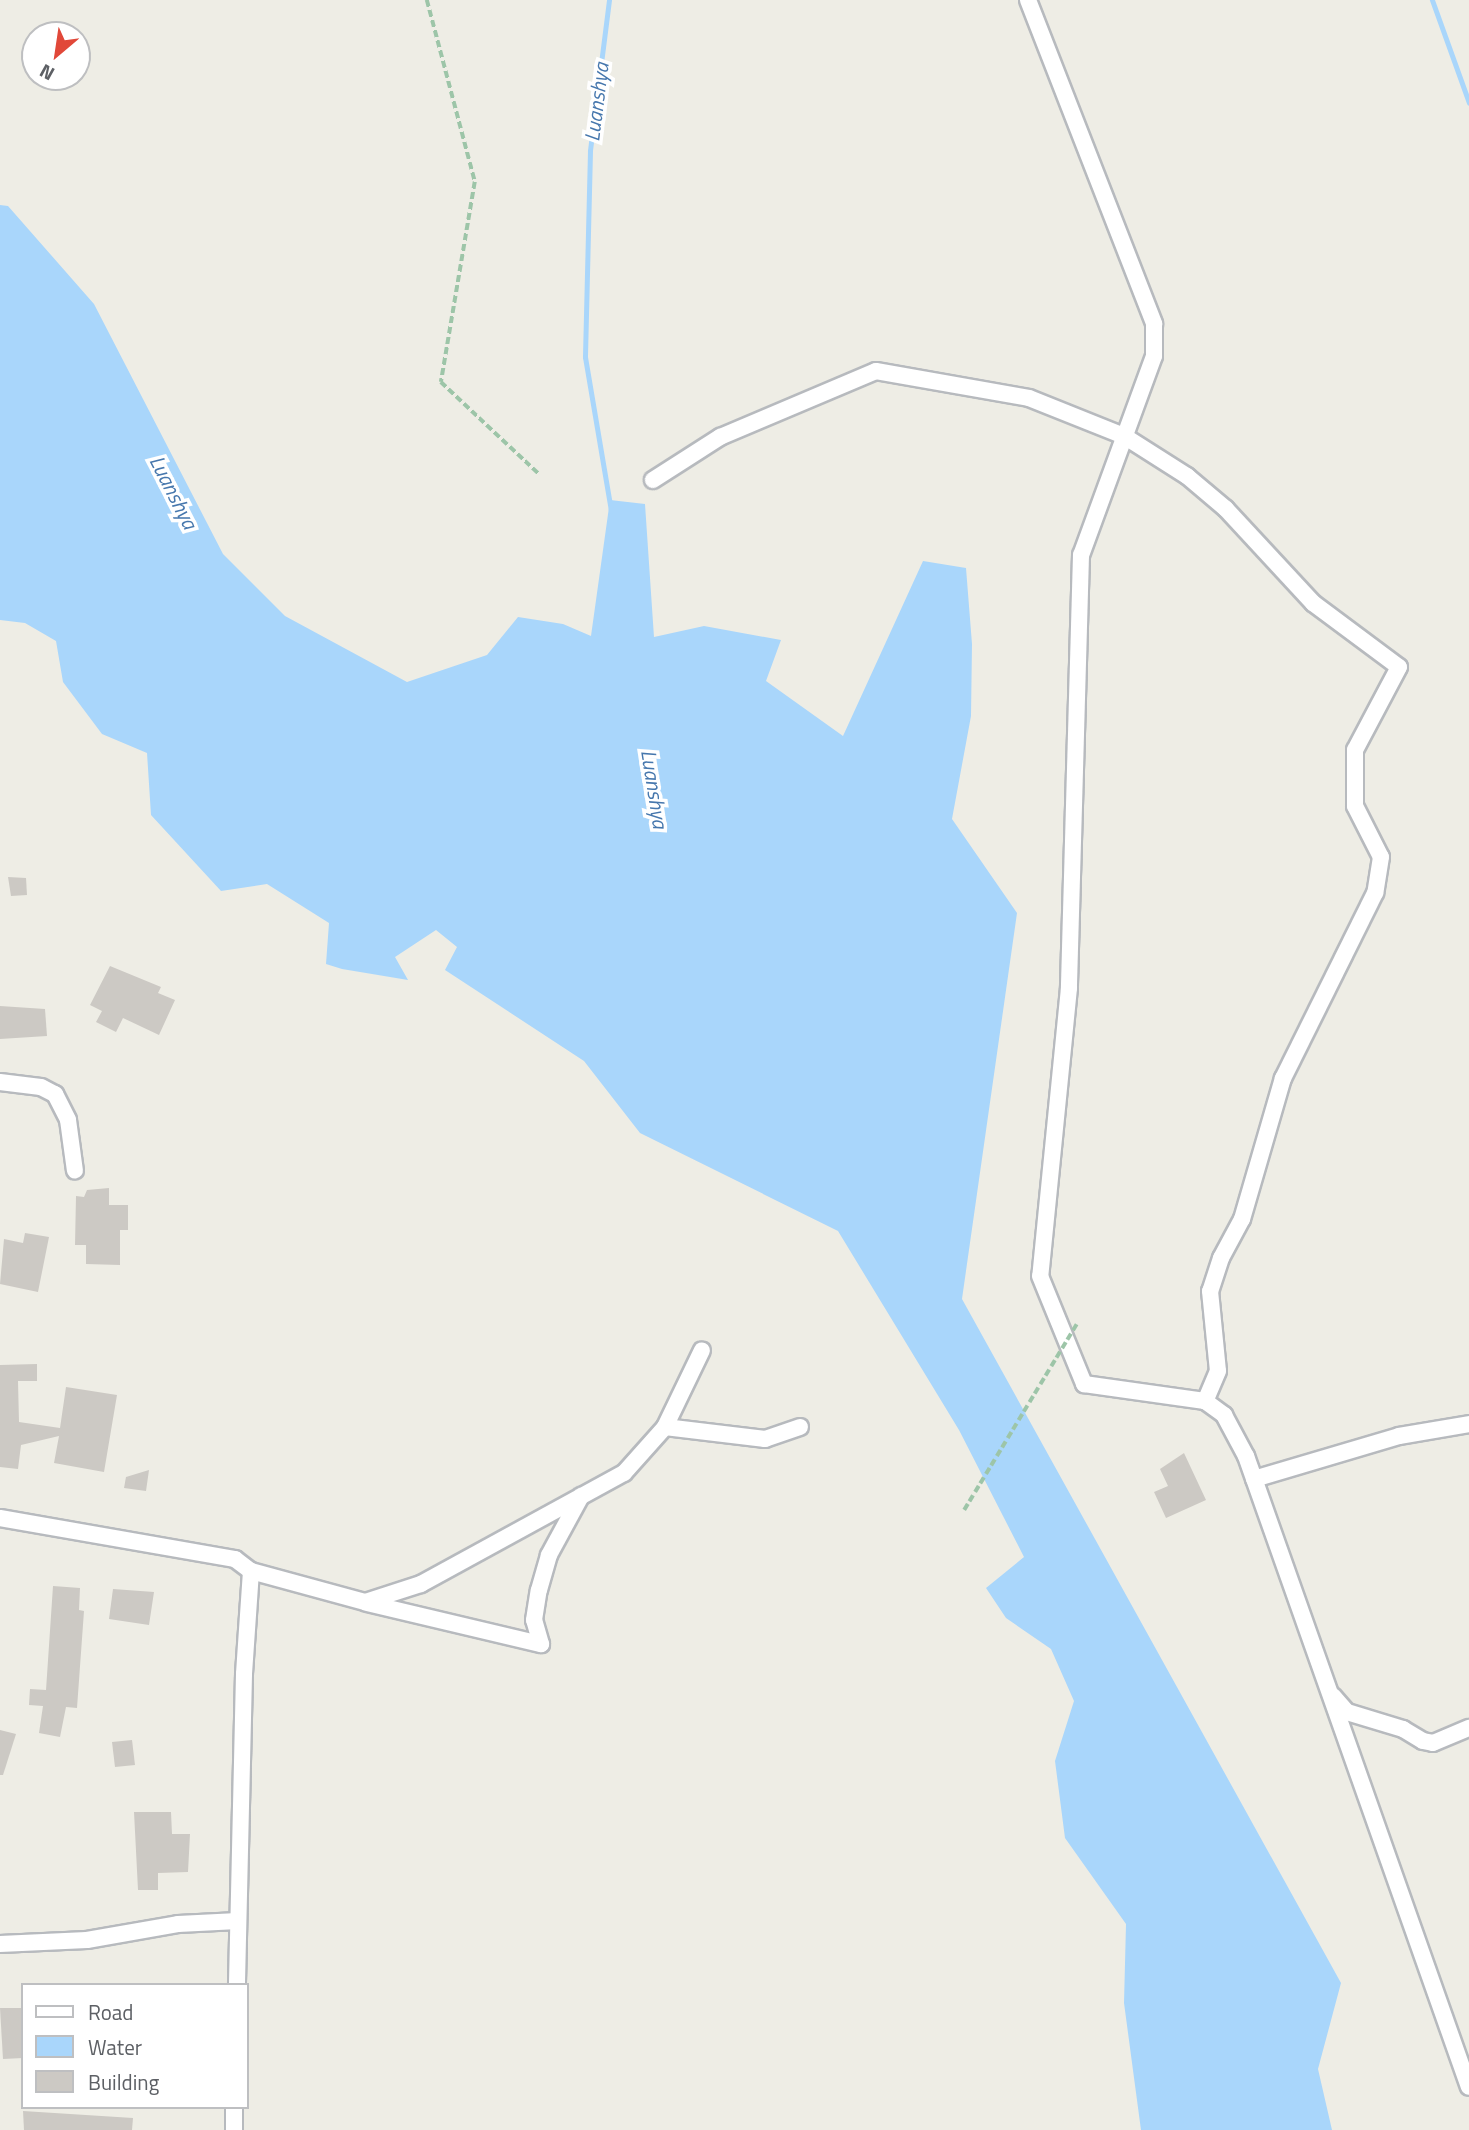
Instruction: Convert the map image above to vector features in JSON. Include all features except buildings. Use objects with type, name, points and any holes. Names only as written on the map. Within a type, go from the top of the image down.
[{"type":"street","points":[[1028,0],[1154,324],[1154,356],[1081,555],[1069,988],[1040,1276],[1084,1384],[1205,1401],[1224,1415],[1254,1479],[1469,2087]]},
{"type":"street","points":[[653,480],[720,437],[876,371],[1029,398],[1124,436],[1197,484],[1313,603],[1399,667],[1355,750],[1354,806],[1381,857],[1375,893],[1283,1078],[1241,1219],[1221,1258],[1210,1291],[1218,1371],[1205,1401]]},
{"type":"street","points":[[0,1082],[41,1087],[55,1094],[68,1120],[75,1171]]},
{"type":"street","points":[[365,1602],[421,1584],[624,1473],[665,1427],[702,1350]]},
{"type":"street","points":[[1254,1479],[1399,1436],[1469,1424]]},
{"type":"street","points":[[665,1427],[765,1438],[800,1427]]},
{"type":"street","points":[[0,1518],[235,1559],[251,1571],[365,1602],[541,1644],[534,1620],[539,1590],[549,1555],[581,1496]]},
{"type":"street","points":[[237,1983],[244,1674],[251,1571]]},
{"type":"street","points":[[1328,1692],[1347,1712],[1403,1729],[1423,1741],[1433,1743],[1469,1728]]},
{"type":"street","points":[[0,1944],[87,1940],[178,1924],[239,1921]]},
{"type":"street","points":[[233,2130],[234,2109]]},
{"type":"path","points":[[427,0],[475,182],[441,382],[539,474]]},
{"type":"path","points":[[964,1510],[1078,1322]]},
{"type":"water","points":[[0,205],[8,206],[94,304],[223,554],[285,616],[407,682],[487,655],[518,617],[563,624],[591,636],[610,500],[645,504],[654,637],[704,626],[781,640],[766,681],[843,736],[923,561],[966,568],[972,644],[971,716],[952,819],[1017,913],[962,1299],[1341,1983],[1318,2069],[1332,2130],[1141,2130],[1124,2003],[1126,1924],[1065,1838],[1055,1761],[1074,1701],[1051,1649],[1006,1618],[986,1588],[1024,1557],[959,1430],[838,1231],[640,1133],[584,1061],[445,970],[457,947],[436,930],[395,957],[408,980],[342,969],[326,964],[329,923],[267,884],[221,891],[151,815],[147,753],[102,734],[63,682],[56,641],[25,623],[0,620]]},
{"type":"waterway","name":"Luanshya","points":[[609,0],[590,151],[585,357],[611,511]]},
{"type":"waterway","name":"Luanshya","points":[[1432,0],[1469,103]]}]
